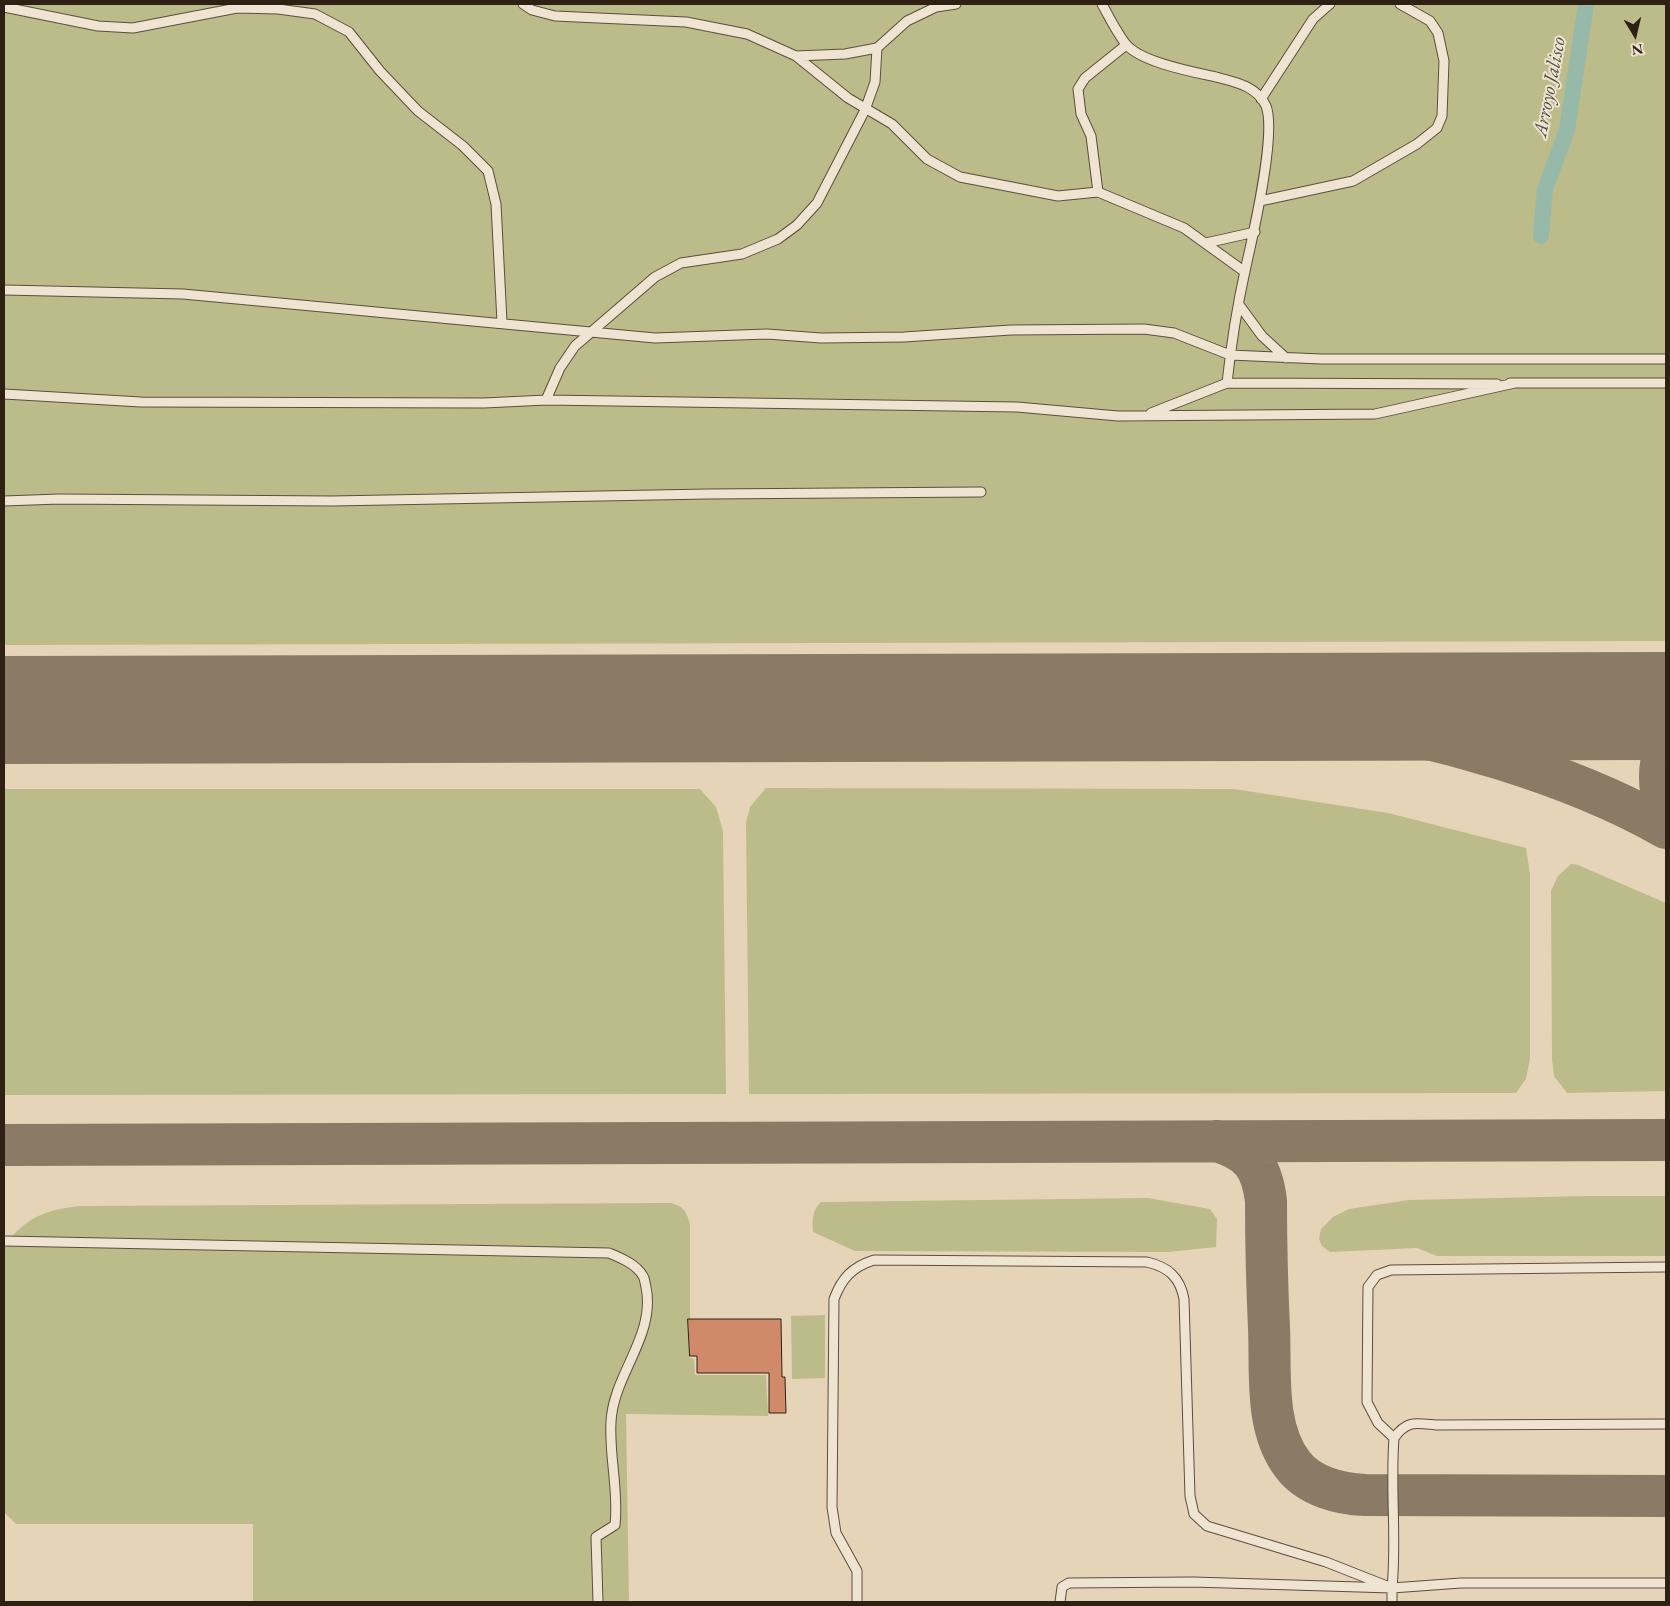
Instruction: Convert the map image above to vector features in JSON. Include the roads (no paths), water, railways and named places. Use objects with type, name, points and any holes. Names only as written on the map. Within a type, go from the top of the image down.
[{"type":"lane","points":[[523,4],[532,10],[555,16],[686,22],[747,34],[796,56],[865,110],[892,124],[927,159],[960,177],[1058,196],[1098,192],[1184,228],[1245,272]]},
{"type":"lane","points":[[796,56],[845,54],[877,48],[907,21],[936,7],[956,4]]},
{"type":"lane","points":[[1102,4],[1126,45],[1169,67],[1239,82],[1256,92],[1266,107],[1268,139],[1260,201],[1255,232],[1245,272],[1230,355],[1227,383]]},
{"type":"lane","points":[[1261,99],[1313,19],[1330,4]]},
{"type":"lane","points":[[1260,201],[1353,181],[1417,144],[1437,128],[1442,116],[1444,61],[1438,32],[1430,21],[1400,4]]},
{"type":"lane","points":[[4,7],[98,26],[133,28],[237,8],[278,9],[315,14],[349,32],[380,71],[418,111],[463,146],[488,171],[496,204],[502,322]]},
{"type":"lane","points":[[1098,192],[1091,136],[1080,114],[1078,89],[1085,78],[1126,45]]},
{"type":"lane","points":[[546,400],[560,368],[575,346],[655,277],[681,263],[742,254],[778,239],[797,225],[817,203],[865,110],[875,82],[877,48]]},
{"type":"lane","points":[[1206,243],[1255,232]]},
{"type":"lane","points":[[4,290],[183,294],[502,322],[655,338],[767,334],[821,338],[904,337],[1011,330],[1144,329],[1174,333],[1230,355],[1286,358],[1666,359]]},
{"type":"lane","points":[[1240,306],[1262,336],[1286,358]]},
{"type":"lane","points":[[1144,415],[1227,383],[1515,384],[1666,382]]},
{"type":"lane","points":[[4,394],[150,402],[484,403],[546,400],[1017,407],[1118,416],[1375,414],[1515,384]]},
{"type":"lane","points":[[4,501],[59,499],[332,501],[708,494],[981,492]]},
{"type":"lane","points":[[4,1241],[609,1253],[626,1260],[644,1276],[648,1298],[644,1332],[616,1392],[611,1423],[617,1510],[615,1526],[596,1537],[598,1602]]},
{"type":"lane","points":[[856,1602],[857,1571],[836,1533],[832,1507],[834,1299],[839,1285],[850,1271],[860,1264],[874,1260],[1127,1262],[1161,1265],[1178,1280],[1184,1299],[1190,1496],[1194,1514],[1207,1526],[1326,1562],[1392,1588]]},
{"type":"lane","points":[[1394,1438],[1378,1423],[1368,1402],[1368,1287],[1377,1275],[1391,1270],[1431,1268],[1666,1267]]},
{"type":"lane","points":[[1392,1602],[1394,1568],[1392,1473],[1394,1438],[1402,1427],[1414,1423],[1436,1425],[1666,1424]]},
{"type":"lane","points":[[1060,1602],[1062,1587],[1069,1583],[1193,1582],[1392,1588],[1461,1583],[1666,1583]]},
{"type":"waterway","name":"Arroyo Jalisco","points":[[1541,236],[1545,189],[1567,130],[1586,4]]}]
